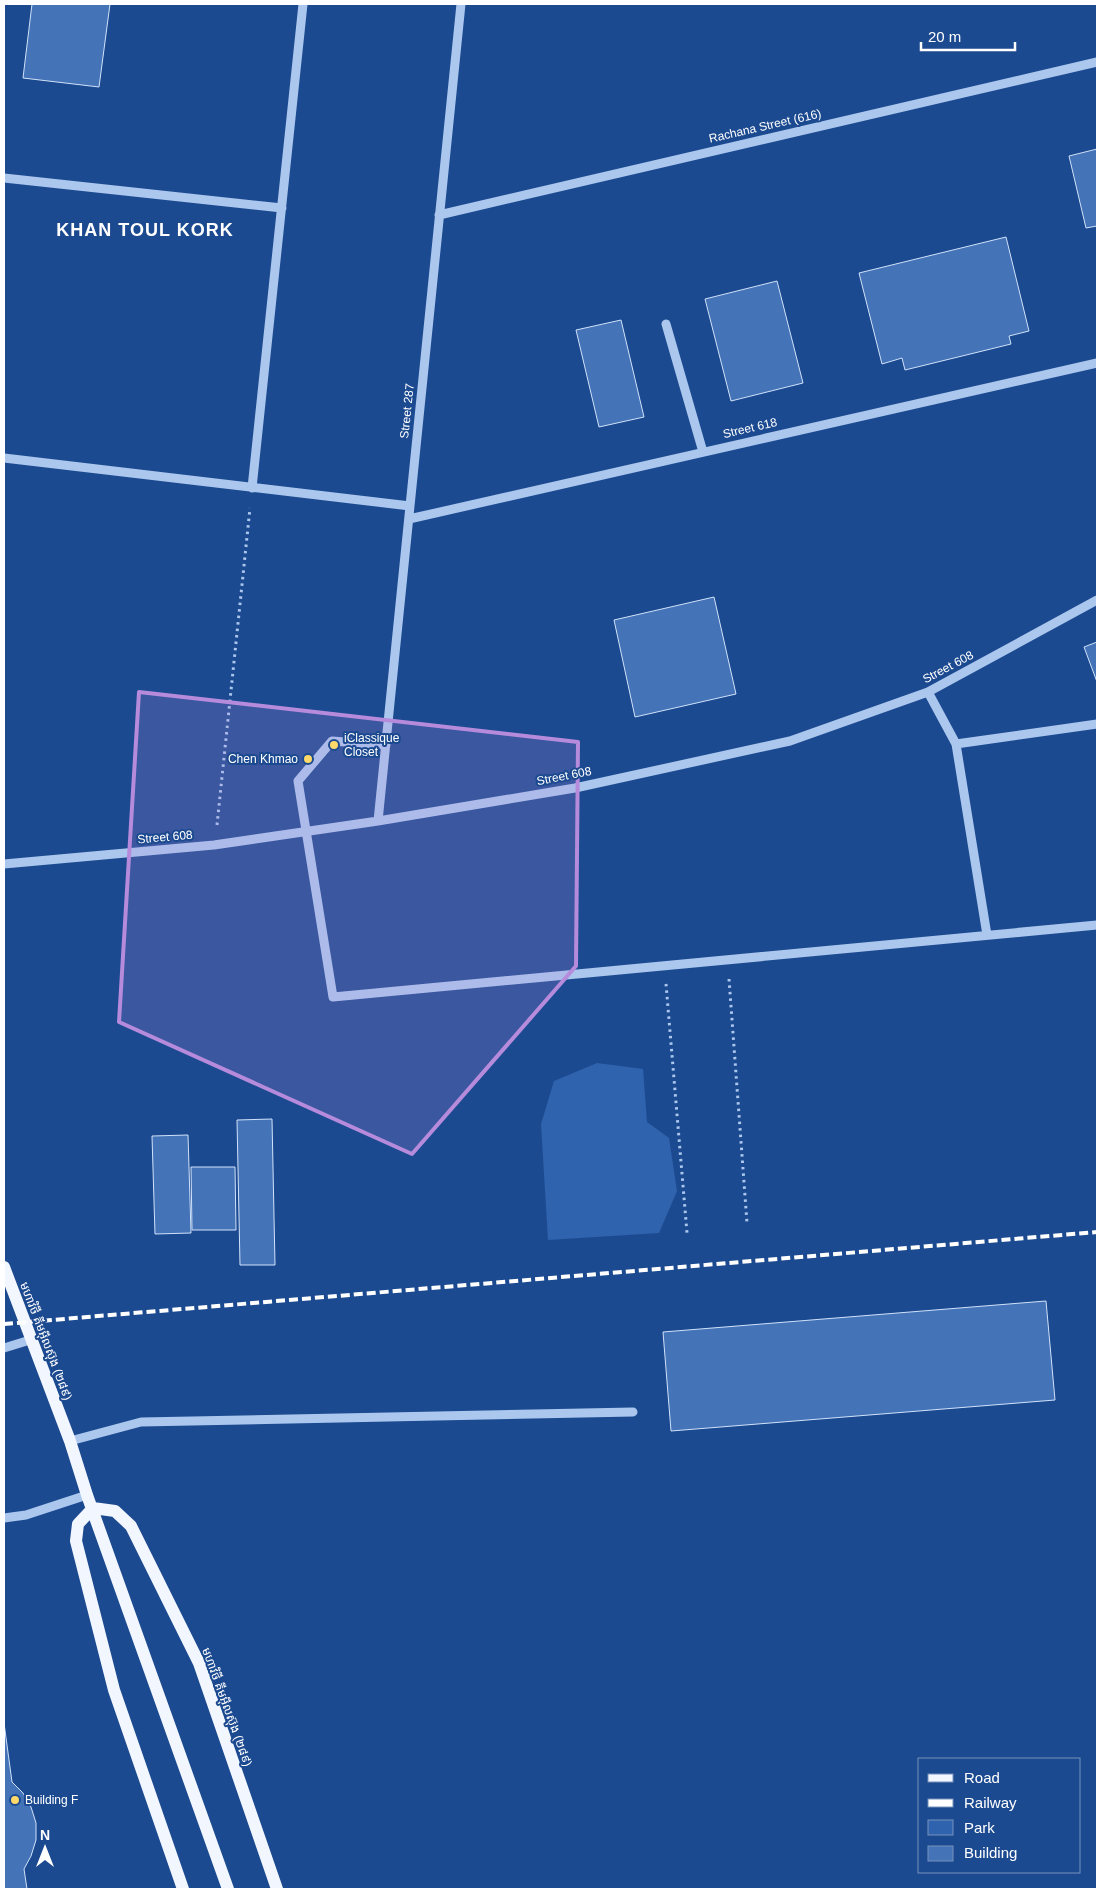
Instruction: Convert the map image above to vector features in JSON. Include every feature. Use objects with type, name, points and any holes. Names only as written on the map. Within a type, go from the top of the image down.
[{"type":"main road","name":"មហាវិថី គីមអ៊ីលស៊ុង (២៨៩)","points":[[4,1267],[30,1340],[70,1441],[93,1508],[115,1511],[130,1526],[198,1663],[277,1889]]},
{"type":"main road","points":[[183,1889],[114,1690],[76,1541],[78,1524],[93,1508],[228,1889]]},
{"type":"street","points":[[252,488],[303,4]]},
{"type":"street","name":"Street 287","points":[[378,821],[461,4]]},
{"type":"street","name":"Rachana Street (616)","points":[[439,215],[1097,62]]},
{"type":"street","points":[[4,178],[282,208]]},
{"type":"street","points":[[666,324],[703,452]]},
{"type":"street","name":"Street 618","points":[[409,519],[1097,363]]},
{"type":"street","points":[[4,458],[410,506]]},
{"type":"street","name":"Street 608","points":[[4,864],[214,845],[378,821],[575,788],[790,741],[928,692],[1097,600]]},
{"type":"street","points":[[928,692],[956,744],[987,935]]},
{"type":"street","points":[[956,744],[1097,724]]},
{"type":"street","points":[[386,745],[332,740],[298,781],[333,997],[1097,925]]},
{"type":"street","points":[[4,1348],[30,1340]]},
{"type":"street","points":[[70,1441],[141,1422],[634,1412]]},
{"type":"street","points":[[4,1518],[26,1515],[87,1495]]},
{"type":"path","points":[[214,845],[252,488]]},
{"type":"path","points":[[728,959],[747,1223]]},
{"type":"path","points":[[665,965],[687,1233]]},
{"type":"highlighted area","points":[[139,692],[578,742],[576,966],[412,1154],[119,1022]]},
{"type":"green space","points":[[597,1063],[643,1069],[647,1122],[669,1138],[677,1191],[659,1233],[548,1240],[541,1124],[554,1081]]},
{"type":"building","points":[[32,4],[110,4],[99,87],[23,78]]},
{"type":"building","points":[[1097,149],[1097,226],[1086,228],[1069,156]]},
{"type":"building","points":[[1006,237],[1029,331],[1009,336],[1011,344],[905,370],[902,358],[882,364],[859,273]]},
{"type":"building","points":[[777,281],[803,383],[731,401],[705,299]]},
{"type":"building","points":[[621,320],[644,417],[599,427],[576,330]]},
{"type":"building","points":[[714,597],[736,694],[635,717],[614,620]]},
{"type":"building","points":[[1097,642],[1097,682],[1084,647]]},
{"type":"building","points":[[272,1119],[275,1265],[240,1265],[237,1120]]},
{"type":"building","points":[[188,1135],[191,1233],[155,1234],[152,1136]]},
{"type":"building","points":[[191,1167],[235,1167],[236,1230],[192,1230]]},
{"type":"building","points":[[1046,1301],[1055,1400],[671,1431],[663,1332]]},
{"type":"building","name":"Building F","points":[[4,1723],[12,1782],[23,1793],[31,1807],[36,1823],[36,1840],[24,1869],[27,1889],[4,1889]]},
{"type":"railway","points":[[4,1324],[1097,1232]]},
{"type":"place","name":"iClassique Closet","points":[[334,745]]},
{"type":"place","name":"Chen Khmao","points":[[308,759]]},
{"type":"place","name":"Building F","points":[[15,1800]]},
{"type":"district","name":"KHAN TOUL KORK","points":[[145,230]]}]
